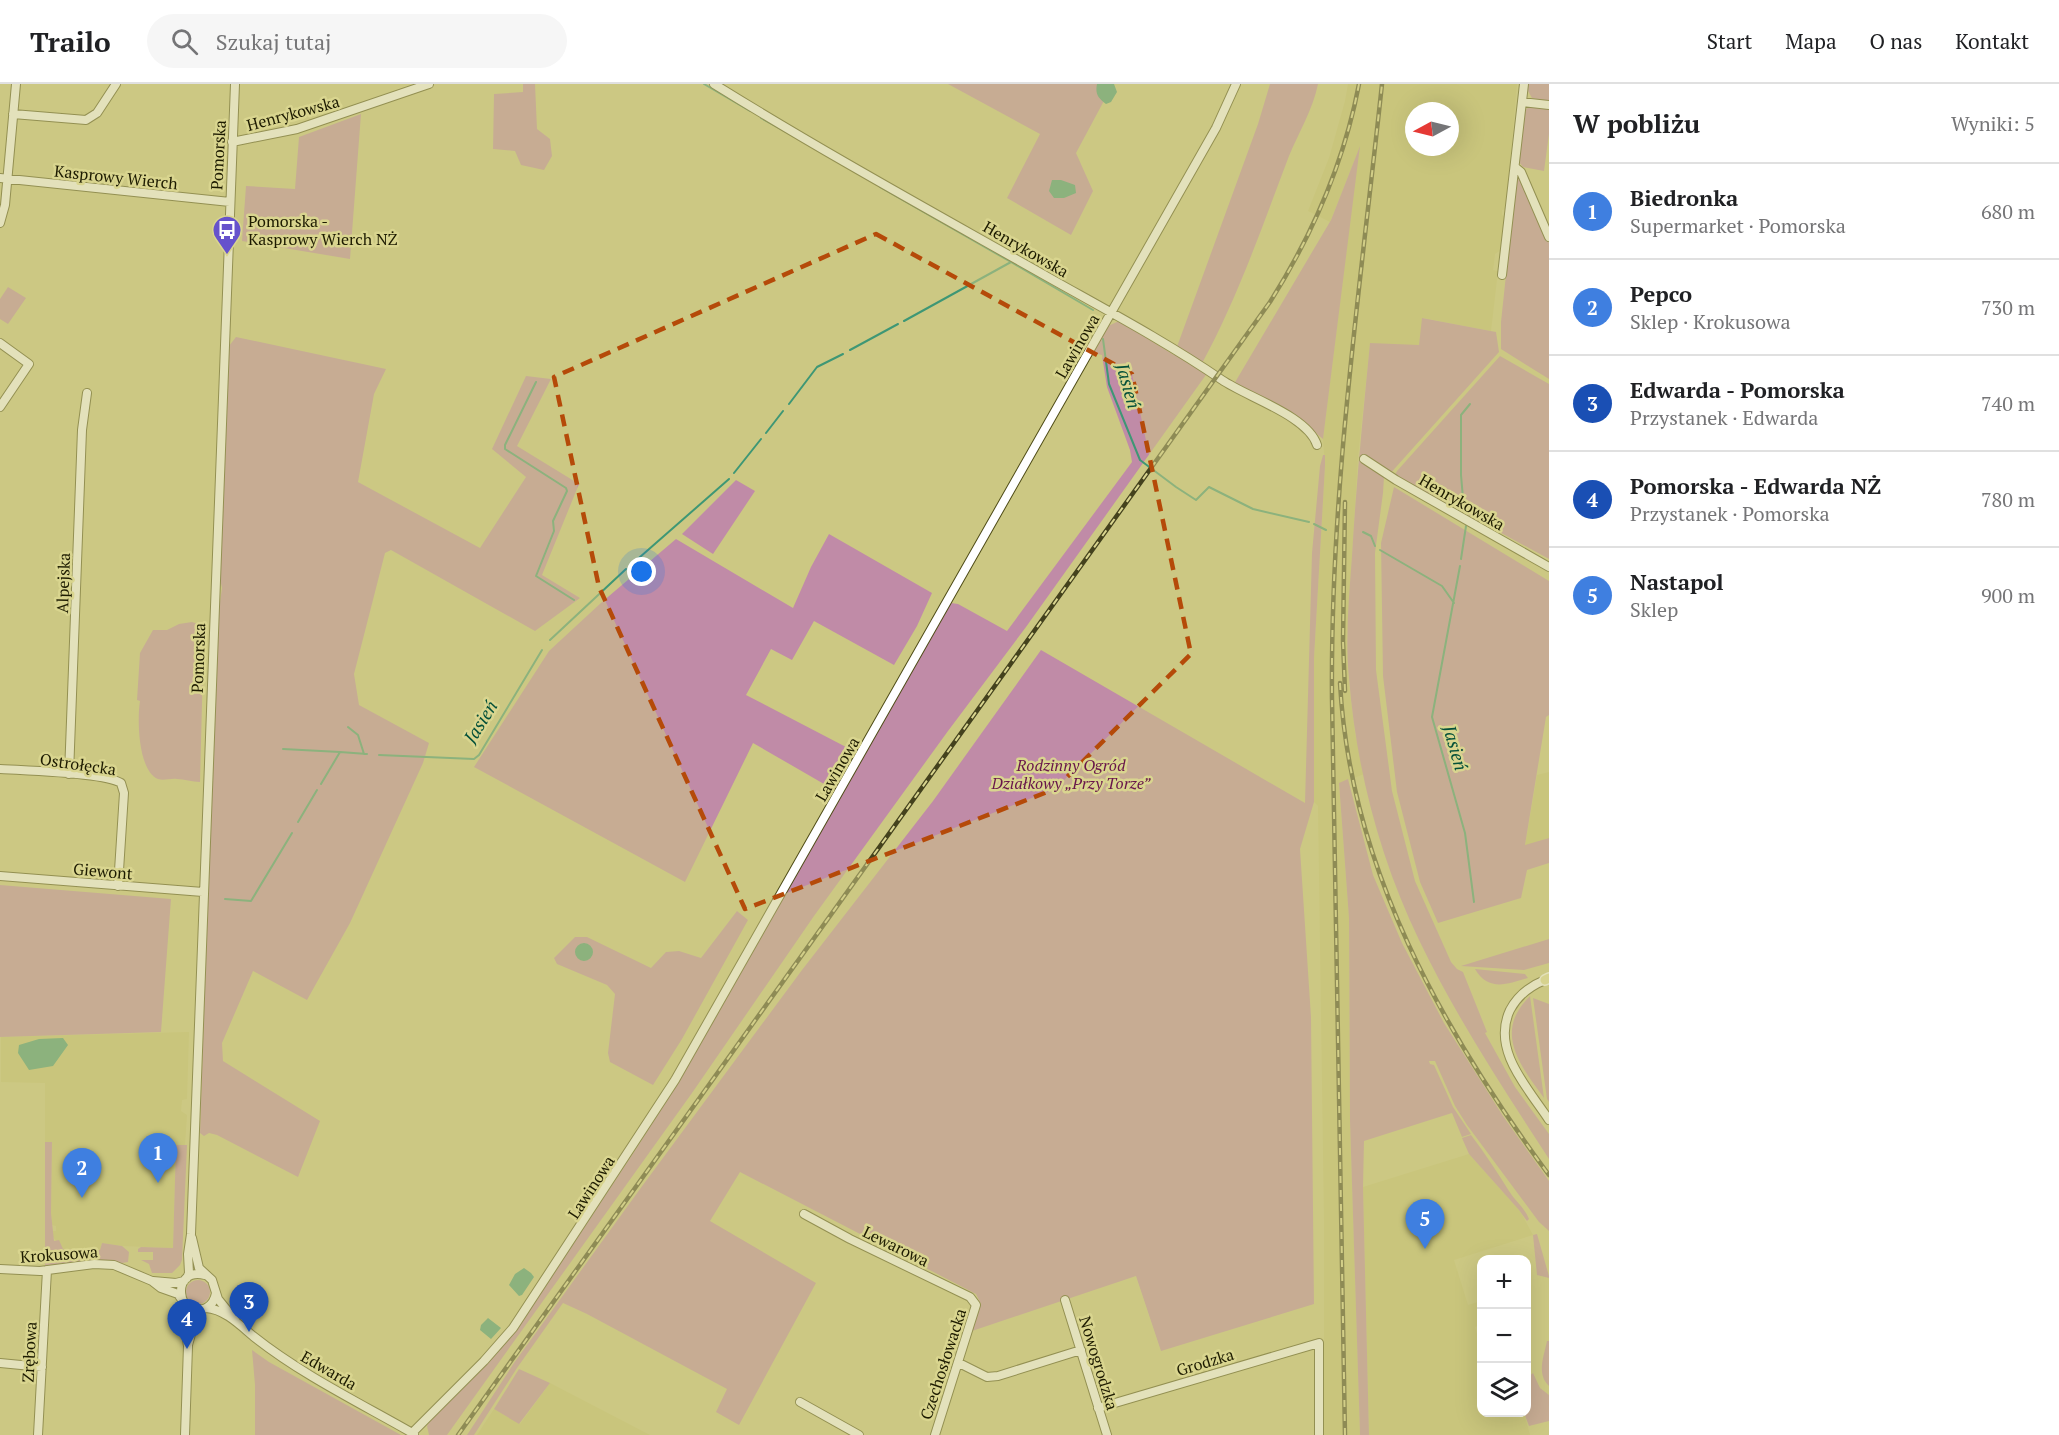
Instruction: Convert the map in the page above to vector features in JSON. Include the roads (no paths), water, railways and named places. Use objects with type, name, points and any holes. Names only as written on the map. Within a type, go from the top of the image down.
[{"type":"street","points":[[0,223],[5,205],[4,179],[16,84]]},
{"type":"street","points":[[13,114],[86,120],[97,113],[116,84]]},
{"type":"street","name":"Pomorska","points":[[185,1280],[189,1273],[188,1254],[191,1234],[235,84]]},
{"type":"street","name":"Henrykowska","points":[[232,142],[297,129],[429,84]]},
{"type":"street","name":"Henrykowska","points":[[714,84],[783,127],[1112,313],[1205,367],[1224,381],[1297,420],[1311,432],[1317,445]]},
{"type":"street","name":"Lawinowa","points":[[414,1434],[513,1328],[667,1095],[1112,313],[1216,128],[1236,84]]},
{"type":"street","points":[[1502,275],[1524,84]]},
{"type":"street","points":[[1521,102],[1549,105]]},
{"type":"street","points":[[1515,167],[1521,172],[1549,237]]},
{"type":"street","name":"Kasprowy Wierch","points":[[4,179],[230,202]]},
{"type":"street","points":[[0,343],[29,364],[0,407]]},
{"type":"street","name":"Alpejska","points":[[69,774],[82,430],[87,393]]},
{"type":"street","name":"Henrykowska","points":[[1364,459],[1396,480],[1549,567]]},
{"type":"street","name":"Ostrołęcka","points":[[0,769],[117,780],[123,788],[118,885]]},
{"type":"street","name":"Giewont","points":[[0,876],[203,892]]},
{"type":"street","points":[[1548,979],[1532,986],[1518,998],[1509,1014],[1505,1034],[1506,1050],[1512,1063],[1549,1120]]},
{"type":"street","name":"Lewarowa","points":[[804,1214],[970,1297],[975,1302]]},
{"type":"street","name":"Pomorska","points":[[191,1234],[198,1265],[206,1276]]},
{"type":"street","name":"Krokusowa","points":[[0,1269],[47,1270],[108,1264],[125,1268],[161,1288],[178,1294],[183,1302]]},
{"type":"street","name":"Zrębowa","points":[[38,1435],[47,1270]]},
{"type":"street","points":[[184,1435],[188,1346],[195,1320],[214,1299],[216,1292],[214,1284],[206,1276],[198,1274],[185,1280],[181,1288],[187,1313],[185,1334],[188,1346]]},
{"type":"street","name":"Krokusowa","points":[[152,1281],[176,1283],[185,1280]]},
{"type":"street","name":"Edwarda","points":[[216,1292],[220,1302],[235,1320]]},
{"type":"street","name":"Nowogrodzka","points":[[1065,1300],[1107,1435]]},
{"type":"street","points":[[183,1302],[191,1308],[204,1309]]},
{"type":"street","name":"Czechosłowacka","points":[[934,1435],[959,1363],[975,1302]]},
{"type":"street","name":"Edwarda","points":[[204,1309],[214,1309],[235,1320],[268,1348],[414,1434]]},
{"type":"street","name":"Grodzka","points":[[1098,1408],[1319,1342],[1319,1435]]},
{"type":"street","points":[[959,1363],[987,1377],[994,1377],[1080,1350]]},
{"type":"street","points":[[0,1363],[42,1367]]},
{"type":"street","points":[[800,1402],[860,1435]]},
{"type":"waterway","points":[[704,84],[750,111]]},
{"type":"waterway","points":[[761,118],[795,137]]},
{"type":"waterway","points":[[880,187],[1011,262]]},
{"type":"waterway","name":"Jasień","points":[[904,321],[1011,262],[1093,310]]},
{"type":"waterway","name":"Jasień","points":[[850,350],[898,324]]},
{"type":"waterway","name":"Jasień","points":[[1103,339],[1109,384],[1140,460],[1196,500],[1209,487],[1253,509],[1309,522]]},
{"type":"waterway","name":"Jasień","points":[[789,404],[817,367],[843,354]]},
{"type":"waterway","points":[[536,382],[505,449],[566,488],[567,491],[553,521],[554,531],[536,576],[574,600]]},
{"type":"waterway","points":[[1464,510],[1461,475],[1461,415],[1470,404]]},
{"type":"waterway","name":"Jasień","points":[[766,433],[783,411]]},
{"type":"waterway","name":"Jasień","points":[[734,473],[761,439]]},
{"type":"waterway","name":"Jasień","points":[[632,564],[729,479]]},
{"type":"waterway","points":[[1314,524],[1326,530]]},
{"type":"waterway","points":[[1461,559],[1466,526]]},
{"type":"waterway","points":[[1363,532],[1371,536],[1375,546]]},
{"type":"waterway","points":[[1380,550],[1442,586],[1454,603]]},
{"type":"waterway","name":"Jasień","points":[[1460,566],[1432,717],[1465,833],[1474,902]]},
{"type":"waterway","name":"Jasień","points":[[550,640],[626,569]]},
{"type":"waterway","name":"Jasień","points":[[379,755],[474,759],[479,755],[542,650]]},
{"type":"waterway","points":[[348,727],[358,735],[364,754]]},
{"type":"waterway","points":[[283,749],[340,752]]},
{"type":"waterway","name":"Jasień","points":[[321,784],[340,752],[367,754]]},
{"type":"waterway","name":"Jasień","points":[[298,822],[317,790]]},
{"type":"waterway","name":"Jasień","points":[[225,899],[251,901],[292,833]]},
{"type":"railway","points":[[458,1435],[1270,302],[1300,250],[1325,197],[1345,142],[1359,84]]},
{"type":"railway","points":[[1345,1435],[1332,699],[1333,622],[1336,545],[1348,391],[1382,84]]},
{"type":"railway","points":[[1345,502],[1343,641],[1345,691]]},
{"type":"railway","points":[[1340,683],[1347,751],[1362,817],[1382,881],[1408,944],[1438,1004],[1473,1063],[1549,1175]]},
{"type":"place","name":"Pomorska - Kasprowy Wierch NŻ","points":[[227,256]]},
{"type":"place","name":"Biedronka","points":[[158,1183]]},
{"type":"place","name":"Pepco","points":[[82,1198]]},
{"type":"place","name":"Nastapol","points":[[1425,1249]]},
{"type":"place","name":"Edwarda - Pomorska","points":[[249,1332]]},
{"type":"place","name":"Pomorska - Edwarda NŻ","points":[[187,1349]]},
{"type":"park label","name":"Rodzinny Ogród Działkowy „Przy Torze”","points":[[1071,774]]}]
